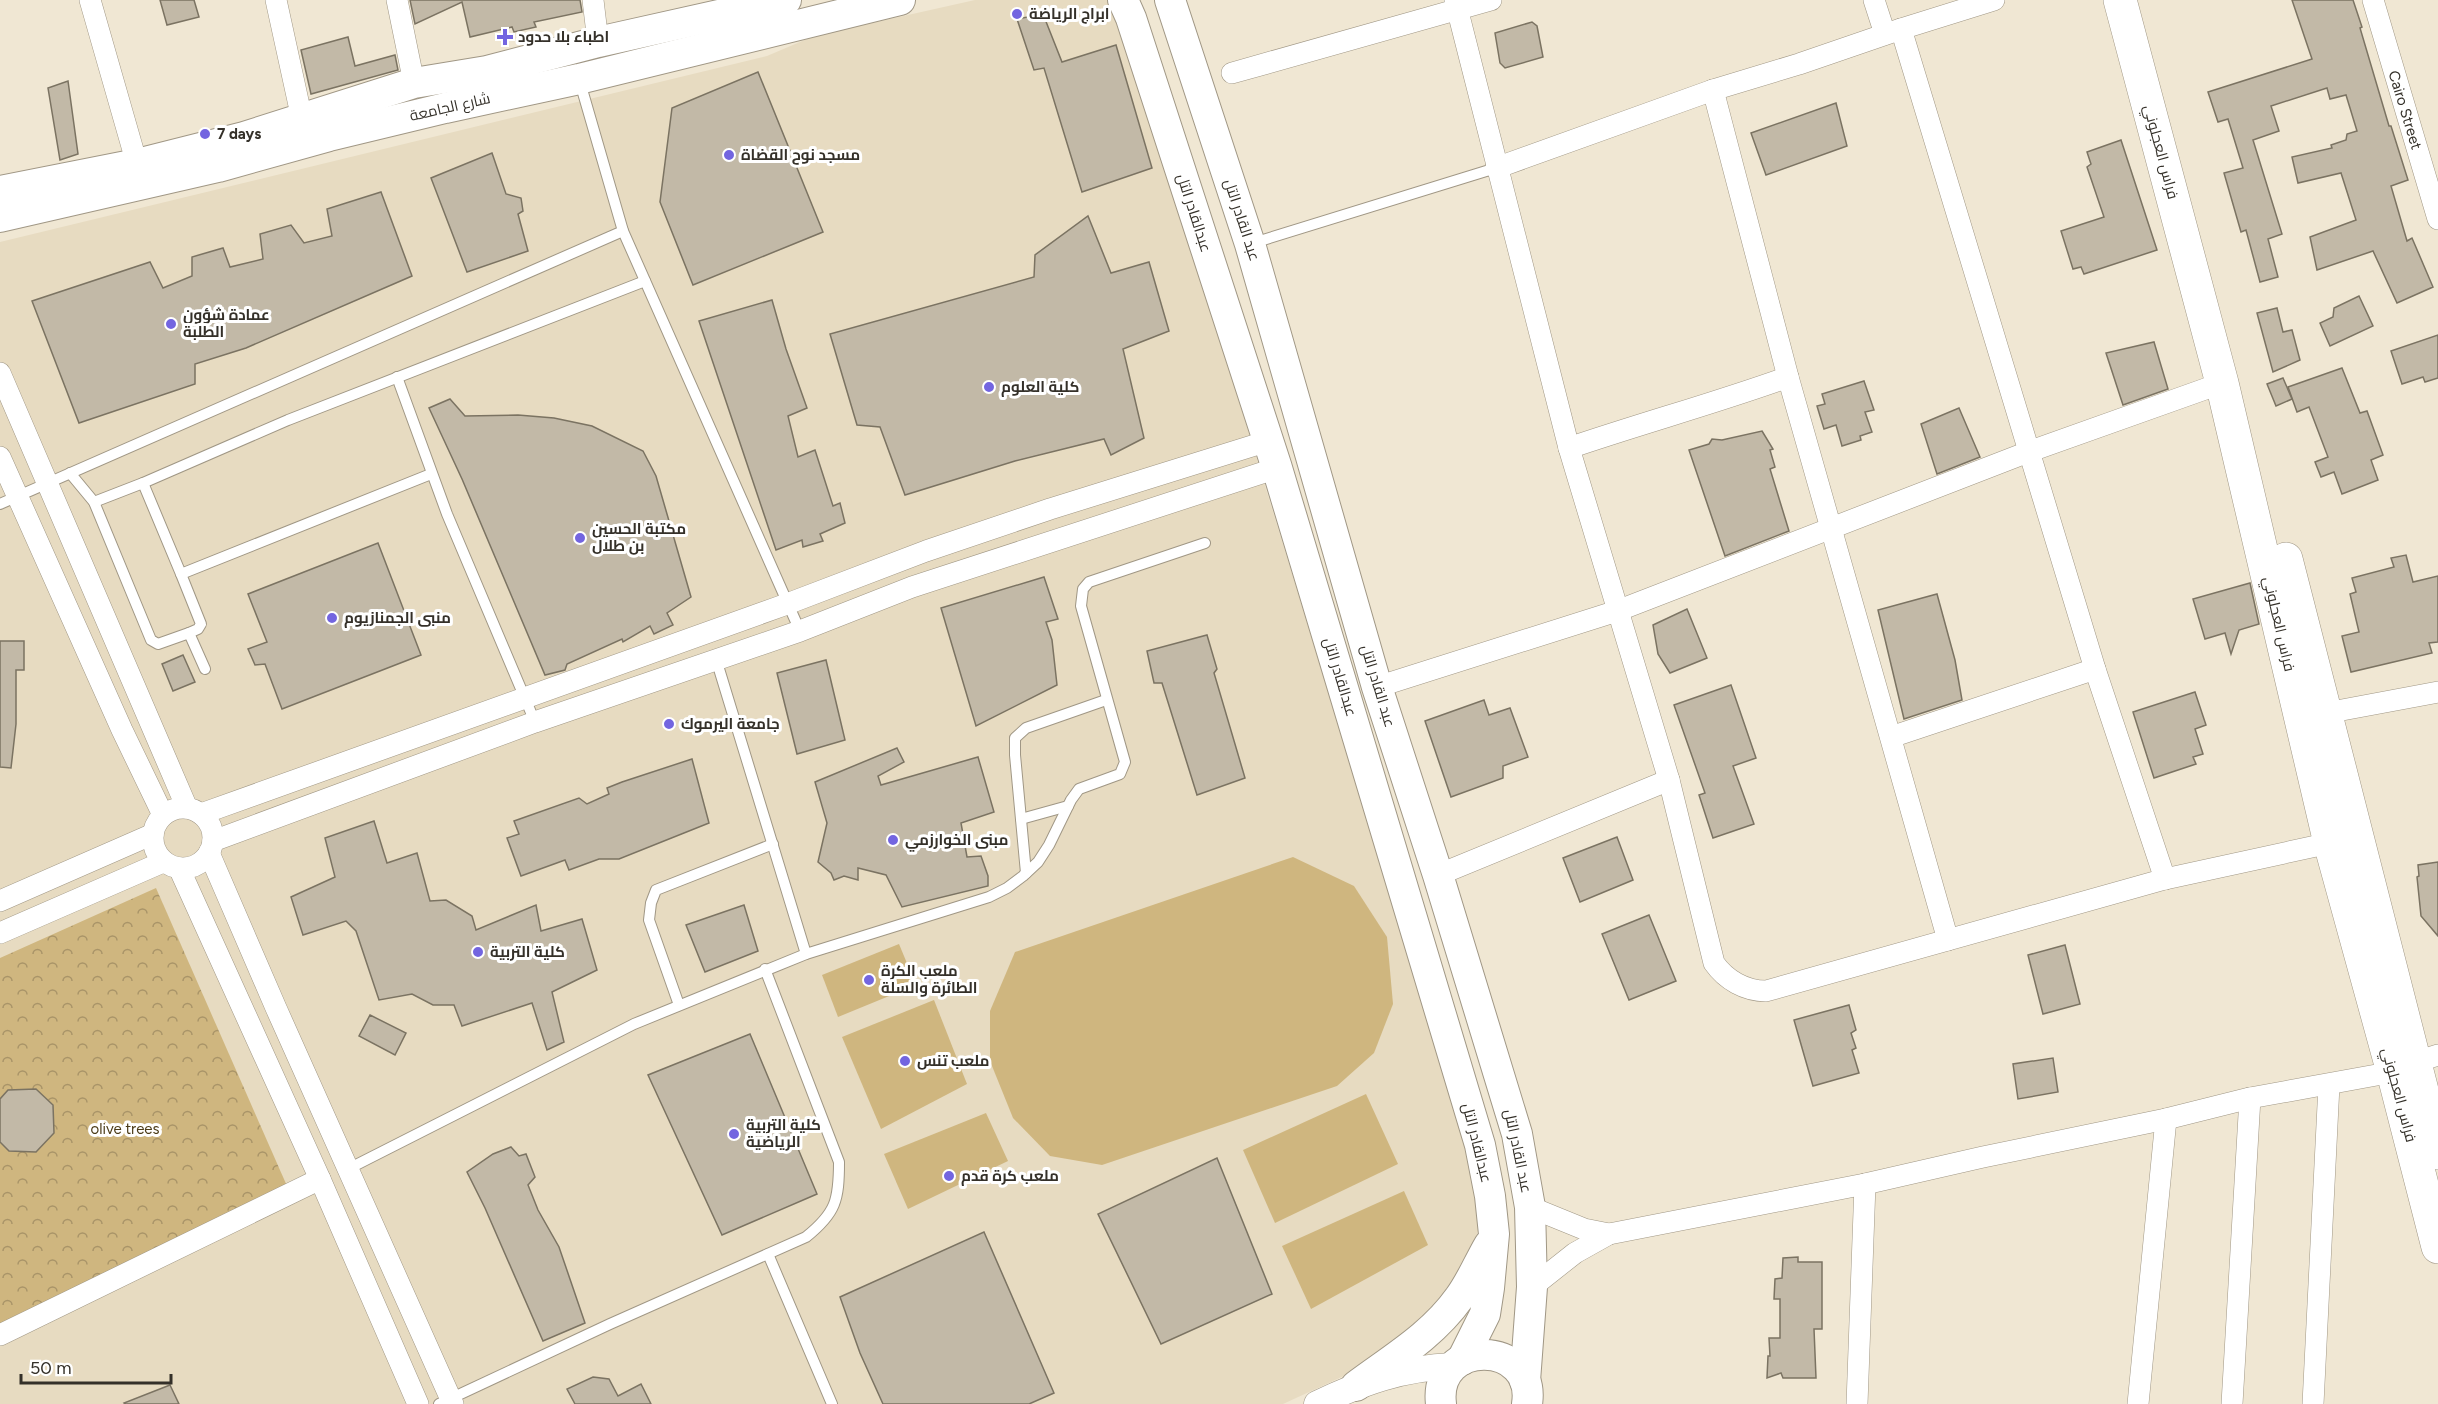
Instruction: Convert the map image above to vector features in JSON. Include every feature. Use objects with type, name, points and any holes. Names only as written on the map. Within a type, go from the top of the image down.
[{"type":"main road","name":"شارع الجامعة","points":[[0,217],[218,167],[445,108],[579,79],[900,0]]},
{"type":"main road","name":"عبدالقادر التل","points":[[1123,0],[1131,18],[1273,455],[1480,1145],[1490,1196],[1494,1234],[1485,1314],[1457,1363],[1444,1379],[1440,1395],[1441,1404]]},
{"type":"main road","name":"عبد القادر التل","points":[[1170,0],[1250,244],[1377,687],[1438,875],[1517,1134],[1530,1207],[1532,1287],[1527,1397]]},
{"type":"main road","name":"فراس العجلوني","points":[[2120,0],[2222,383],[2330,843],[2415,1063],[2438,1247]]},
{"type":"main road","name":"فراس العجلوني","points":[[2143,0],[2438,1153]]},
{"type":"main road","name":"شارع الجامعة","points":[[0,191],[137,164],[244,137],[414,83],[487,71],[598,42],[777,1]]},
{"type":"main road","points":[[1356,1386],[1419,1341],[1445,1316],[1460,1297],[1494,1234]]},
{"type":"main road","points":[[1457,1363],[1476,1354],[1491,1354],[1511,1364],[1527,1397]]},
{"type":"street","points":[[90,0],[137,164]]},
{"type":"street","points":[[276,0],[302,119]]},
{"type":"street","points":[[397,0],[414,83]]},
{"type":"street","points":[[593,0],[598,42]]},
{"type":"street","points":[[1232,73],[1456,4],[1491,0]]},
{"type":"street","points":[[1874,0],[1893,32],[2095,669],[2165,879]]},
{"type":"street","points":[[1496,168],[1713,90],[1995,0]]},
{"type":"street","name":"Cairo Street","points":[[2373,0],[2438,219]]},
{"type":"street","points":[[1456,4],[1569,448],[1669,780],[1714,963],[1724,977],[1754,991],[1766,992],[2165,879],[2330,843]]},
{"type":"street","points":[[1713,90],[1788,377],[1948,940]]},
{"type":"street","points":[[0,373],[194,811],[208,822],[211,847],[448,1403]]},
{"type":"street","points":[[1569,448],[1652,420],[1710,405],[1788,377]]},
{"type":"street","points":[[1377,687],[1617,611],[2028,452],[2222,383]]},
{"type":"street","points":[[418,1404],[310,1157],[171,865],[153,844],[156,824],[163,815],[175,809],[194,811],[525,698],[788,604],[902,560],[1050,509],[1273,455]]},
{"type":"street","points":[[0,933],[171,865],[191,868],[202,862],[211,847],[535,722],[800,631],[912,586],[1060,537],[1273,455]]},
{"type":"street","points":[[0,457],[9,500],[163,815]]},
{"type":"street","points":[[902,560],[912,586]]},
{"type":"street","points":[[1891,738],[2095,669]]},
{"type":"street","points":[[2326,713],[2438,692]]},
{"type":"street","points":[[1438,875],[1669,780]]},
{"type":"street","points":[[0,902],[153,834]]},
{"type":"street","points":[[1532,1287],[1575,1253],[1609,1234],[1865,1184],[2166,1119],[2250,1098],[2329,1085],[2415,1063]]},
{"type":"street","points":[[2313,1404],[2329,1085]]},
{"type":"street","points":[[2232,1404],[2250,1098]]},
{"type":"street","points":[[2138,1404],[2166,1119]]},
{"type":"street","points":[[310,1157],[320,1162],[330,1161],[338,1146]]},
{"type":"street","points":[[0,1335],[320,1179]]},
{"type":"street","points":[[1857,1404],[1865,1184]]},
{"type":"street","points":[[332,1205],[342,1192],[358,1192]]},
{"type":"street","points":[[1530,1207],[1584,1229],[1609,1234]]},
{"type":"street","points":[[1317,1404],[1356,1386],[1408,1370],[1457,1363]]},
{"type":"lane","points":[[579,79],[623,231],[800,631]]},
{"type":"lane","points":[[1250,244],[1496,168]]},
{"type":"lane","points":[[9,500],[623,231]]},
{"type":"lane","points":[[94,502],[288,420],[645,281]]},
{"type":"lane","points":[[397,377],[431,474],[535,722]]},
{"type":"lane","points":[[70,473],[94,502],[151,640],[158,644],[198,629],[201,624],[143,483]]},
{"type":"lane","points":[[181,574],[431,474]]},
{"type":"lane","points":[[348,1169],[634,1024],[806,954],[989,897],[1007,888],[1026,873],[1050,845],[1078,789],[1120,774],[1124,769],[1125,762],[1081,606],[1083,590],[1089,582],[1205,543]]},
{"type":"lane","points":[[189,633],[205,669]]},
{"type":"lane","points":[[716,659],[806,954]]},
{"type":"lane","points":[[1026,873],[1014,755],[1015,738],[1026,728],[1106,700]]},
{"type":"lane","points":[[1021,819],[1068,806]]},
{"type":"lane","points":[[679,1005],[649,920],[651,903],[656,890],[773,844]]},
{"type":"lane","points":[[448,1403],[610,1324],[806,1237],[824,1223],[834,1205],[839,1187],[839,1162],[765,969]]},
{"type":"lane","points":[[768,1254],[832,1404]]},
{"type":"shaded area","name":"جامعة اليرموك","points":[[975,0],[1114,0],[1126,31],[1485,1205],[1461,1292],[1359,1369],[1283,1404],[0,1404],[0,242],[767,56],[814,36]]},
{"type":"green space","points":[[1293,857],[1354,886],[1387,937],[1393,1004],[1374,1053],[1337,1086],[1102,1165],[1050,1156],[1013,1118],[990,1061],[990,1011],[1015,952]]},
{"type":"green space","name":"olive trees","points":[[156,888],[287,1186],[0,1334],[0,958]]},
{"type":"green space","name":"ملعب الكرة الطائرة والسلة","points":[[899,944],[916,985],[838,1017],[822,975]]},
{"type":"green space","name":"ملعب تنس","points":[[934,1000],[967,1084],[881,1129],[842,1037]]},
{"type":"green space","points":[[1366,1094],[1398,1164],[1275,1223],[1243,1150]]},
{"type":"green space","points":[[986,1113],[1008,1161],[908,1209],[884,1154]]},
{"type":"green space","points":[[1404,1191],[1428,1245],[1311,1309],[1282,1246]]},
{"type":"building","points":[[160,0],[194,0],[199,17],[167,25]]},
{"type":"building","points":[[410,0],[580,0],[582,12],[534,22],[536,27],[514,32],[512,27],[470,37],[462,2],[415,24]]},
{"type":"building","points":[[2292,0],[2353,0],[2389,126],[2391,126],[2408,180],[2391,186],[2407,241],[2412,238],[2433,287],[2397,303],[2373,251],[2317,270],[2310,237],[2356,220],[2341,173],[2298,183],[2292,157],[2332,148],[2331,145],[2346,140],[2347,134],[2357,131],[2346,95],[2330,99],[2327,88],[2271,106],[2279,131],[2253,140],[2282,234],[2268,239],[2278,277],[2260,282],[2246,230],[2241,232],[2224,173],[2243,168],[2228,119],[2218,122],[2208,92],[2312,59]]},
{"type":"building","points":[[1043,14],[1062,62],[1116,45],[1152,168],[1082,192],[1044,68],[1034,70],[1017,19]]},
{"type":"building","points":[[1532,22],[1537,26],[1543,57],[1505,68],[1500,63],[1495,33]]},
{"type":"building","points":[[348,37],[355,66],[395,55],[398,70],[311,94],[301,50]]},
{"type":"building","name":"مسجد نوح القضاة","points":[[758,72],[823,232],[693,285],[660,202],[672,108]]},
{"type":"building","points":[[68,81],[78,154],[60,160],[48,88]]},
{"type":"building","points":[[1836,103],[1847,146],[1766,175],[1751,133]]},
{"type":"building","points":[[2121,140],[2157,250],[2084,274],[2081,267],[2073,269],[2061,231],[2104,217],[2087,167],[2091,164],[2087,152]]},
{"type":"building","points":[[492,153],[506,194],[521,198],[523,211],[518,214],[528,251],[467,272],[431,178]]},
{"type":"building","name":"عمادة شؤون الطلبة","points":[[381,192],[412,276],[246,348],[195,364],[195,384],[79,423],[32,301],[150,262],[163,288],[192,276],[192,257],[223,248],[230,267],[263,259],[260,234],[291,225],[304,243],[332,236],[327,209]]},
{"type":"building","name":"كلية العلوم","points":[[1088,216],[1111,273],[1149,262],[1169,331],[1123,349],[1144,438],[1111,455],[1104,439],[1015,461],[905,495],[880,427],[857,425],[830,334],[1034,277],[1035,255]]},
{"type":"building","points":[[2359,296],[2373,326],[2330,346],[2320,323],[2333,317],[2334,308]]},
{"type":"building","points":[[772,300],[807,408],[788,416],[798,457],[815,450],[833,506],[840,503],[845,523],[820,534],[823,541],[803,547],[802,540],[776,550],[699,321]]},
{"type":"building","points":[[2277,308],[2283,332],[2292,330],[2300,360],[2273,372],[2257,313]]},
{"type":"building","points":[[2438,335],[2438,378],[2425,382],[2423,377],[2402,384],[2391,351]]},
{"type":"building","points":[[2154,342],[2168,389],[2123,405],[2106,353]]},
{"type":"building","points":[[2342,368],[2360,413],[2367,411],[2383,455],[2371,460],[2378,480],[2342,494],[2334,472],[2321,477],[2315,462],[2328,457],[2309,407],[2297,412],[2288,387]]},
{"type":"building","points":[[2283,378],[2292,399],[2276,406],[2267,384]]},
{"type":"building","points":[[1864,381],[1874,410],[1865,412],[1872,432],[1860,436],[1861,440],[1842,446],[1836,425],[1824,429],[1817,406],[1825,404],[1822,394]]},
{"type":"building","name":"مكتبة الحسين بن طلال","points":[[450,399],[465,416],[518,415],[554,418],[592,426],[643,451],[656,476],[691,597],[667,613],[673,625],[654,634],[650,626],[623,642],[622,639],[567,664],[565,670],[545,675],[462,479],[429,408]]},
{"type":"building","points":[[1959,408],[1980,457],[1937,474],[1921,424]]},
{"type":"building","points":[[1762,431],[1773,449],[1770,450],[1775,467],[1770,469],[1789,531],[1725,556],[1689,450],[1709,444],[1712,439],[1722,440]]},
{"type":"building","name":"منبى الجمنازيوم","points":[[378,543],[421,655],[282,709],[265,664],[255,665],[248,649],[267,642],[248,594]]},
{"type":"building","points":[[2406,555],[2413,582],[2438,576],[2438,642],[2429,643],[2432,653],[2351,672],[2342,636],[2359,632],[2350,594],[2356,592],[2352,578],[2394,567],[2391,558]]},
{"type":"building","points":[[1044,577],[1058,619],[1046,622],[1052,640],[1057,685],[976,726],[941,608]]},
{"type":"building","points":[[2250,583],[2259,624],[2239,630],[2231,654],[2225,633],[2205,639],[2193,599]]},
{"type":"building","points":[[1937,594],[1955,660],[1962,700],[1904,719],[1878,610]]},
{"type":"building","points":[[1687,609],[1707,658],[1670,673],[1658,654],[1653,625]]},
{"type":"building","points":[[1207,635],[1217,669],[1214,673],[1245,778],[1197,795],[1162,683],[1154,683],[1147,651]]},
{"type":"building","points":[[0,641],[24,641],[24,670],[16,670],[16,724],[11,768],[0,767]]},
{"type":"building","points":[[183,655],[195,682],[173,691],[162,664]]},
{"type":"building","points":[[826,660],[845,740],[797,754],[777,673]]},
{"type":"building","points":[[1731,685],[1756,758],[1733,766],[1754,824],[1713,838],[1699,795],[1705,793],[1674,705]]},
{"type":"building","points":[[2195,692],[2206,725],[2195,729],[2203,754],[2193,757],[2196,764],[2154,778],[2133,712]]},
{"type":"building","points":[[1484,700],[1489,715],[1510,708],[1528,757],[1503,766],[1503,778],[1451,797],[1425,721]]},
{"type":"building","name":"مبنى الخوارزمي","points":[[897,748],[904,762],[878,776],[881,785],[978,757],[994,812],[961,823],[967,857],[981,856],[988,876],[988,886],[902,907],[886,875],[858,868],[858,880],[844,876],[834,880],[831,873],[818,862],[827,823],[815,782]]},
{"type":"building","points":[[692,759],[709,823],[619,859],[599,859],[569,870],[565,860],[521,876],[507,838],[519,834],[514,821],[579,798],[587,804],[609,794],[607,788]]},
{"type":"building","name":"كلية التربية","points":[[374,821],[387,863],[417,853],[430,901],[446,900],[472,916],[476,930],[536,905],[541,931],[582,919],[597,970],[552,992],[564,1042],[547,1050],[532,1003],[462,1026],[454,1005],[433,1005],[412,994],[379,1000],[356,931],[346,921],[303,935],[291,897],[335,877],[325,838]]},
{"type":"building","points":[[1617,837],[1633,880],[1580,902],[1563,858]]},
{"type":"building","points":[[2438,862],[2438,936],[2421,916],[2417,877],[2419,876],[2418,865]]},
{"type":"building","points":[[744,905],[758,951],[705,972],[686,925]]},
{"type":"building","points":[[1649,915],[1676,981],[1629,1000],[1602,934]]},
{"type":"building","points":[[2065,945],[2080,1004],[2043,1014],[2028,955]]},
{"type":"building","points":[[1849,1005],[1856,1030],[1851,1033],[1856,1048],[1852,1050],[1859,1073],[1813,1086],[1794,1020]]},
{"type":"building","points":[[370,1015],[406,1033],[395,1055],[359,1036]]},
{"type":"building","name":"كلية التربية الرياضية","points":[[750,1034],[817,1194],[722,1235],[648,1075]]},
{"type":"building","points":[[2053,1058],[2058,1092],[2018,1099],[2013,1064]]},
{"type":"building","points":[[36,1089],[53,1105],[54,1133],[36,1152],[9,1151],[0,1142],[0,1099],[8,1090]]},
{"type":"building","points":[[511,1147],[519,1156],[526,1154],[535,1177],[528,1185],[538,1210],[559,1247],[585,1323],[543,1341],[467,1172],[493,1154]]},
{"type":"building","points":[[1217,1158],[1272,1294],[1161,1344],[1098,1214]]},
{"type":"building","points":[[984,1232],[1054,1393],[1029,1404],[883,1404],[860,1353],[840,1297]]},
{"type":"building","points":[[1798,1257],[1798,1262],[1822,1262],[1822,1329],[1814,1329],[1816,1378],[1783,1378],[1781,1373],[1767,1378],[1768,1356],[1770,1356],[1769,1338],[1780,1338],[1780,1299],[1774,1299],[1775,1279],[1782,1278],[1783,1258]]},
{"type":"building","points":[[593,1377],[609,1379],[618,1396],[641,1384],[651,1404],[575,1404],[567,1389]]},
{"type":"building","points":[[170,1385],[179,1404],[124,1403]]},
{"type":"place","name":"ابراج الرياضة","points":[[1017,14]]},
{"type":"place","name":"اطباء بلا حدود","points":[[505,37]]},
{"type":"place","name":"7 days","points":[[205,134]]},
{"type":"place","name":"مسجد نوح القضاة","points":[[729,155]]},
{"type":"place","name":"عمادة شؤون الطلبة","points":[[171,324]]},
{"type":"place","name":"كلية العلوم","points":[[989,387]]},
{"type":"place","name":"مكتبة الحسين بن طلال","points":[[580,538]]},
{"type":"place","name":"منبى الجمنازيوم","points":[[332,618]]},
{"type":"place","name":"جامعة اليرموك","points":[[669,724]]},
{"type":"place","name":"مبنى الخوارزمي","points":[[893,840]]},
{"type":"place","name":"كلية التربية","points":[[478,952]]},
{"type":"place","name":"ملعب الكرة الطائرة والسلة","points":[[869,980]]},
{"type":"place","name":"ملعب تنس","points":[[905,1061]]},
{"type":"place","name":"كلية التربية الرياضية","points":[[734,1134]]},
{"type":"place","name":"ملعب كرة قدم","points":[[949,1176]]}]
